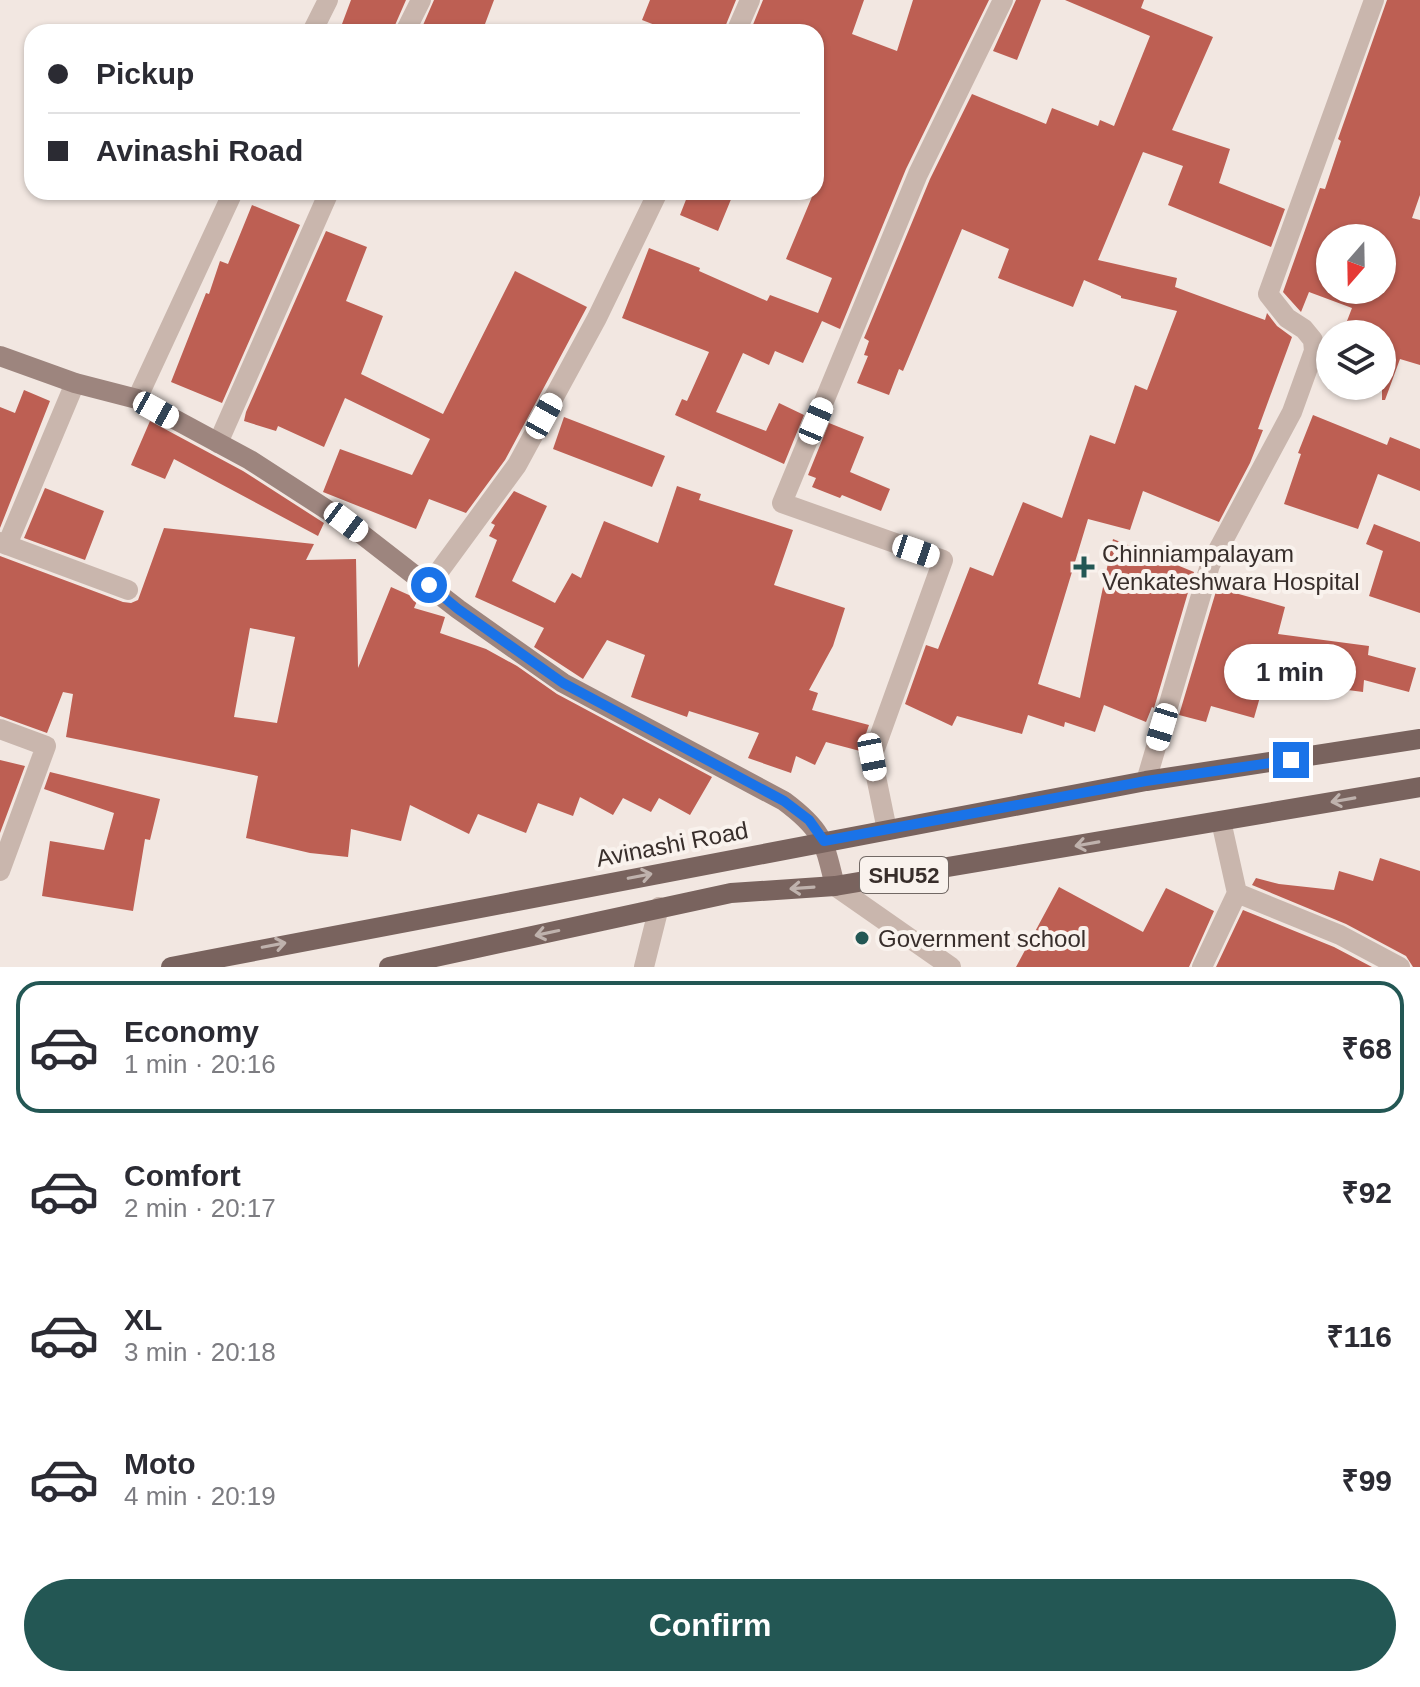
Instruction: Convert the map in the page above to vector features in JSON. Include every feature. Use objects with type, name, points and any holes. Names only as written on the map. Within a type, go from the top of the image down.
[{"type":"main road","points":[[0,356],[75,383],[137,399],[250,460],[346,522],[458,609],[563,683],[784,801],[809,820],[824,841],[835,886]]},
{"type":"main road","name":"Avinashi Road","points":[[171,967],[1146,781],[1420,739]]},
{"type":"main road","name":"SHU52","points":[[389,967],[731,893],[835,886],[1420,787]]},
{"type":"street","points":[[316,24],[328,0]]},
{"type":"street","points":[[409,24],[421,0]]},
{"type":"street","points":[[740,24],[750,0]]},
{"type":"street","points":[[887,830],[872,757],[943,560],[782,503],[918,174],[1003,0]]},
{"type":"street","points":[[1146,781],[1210,565],[1292,412],[1314,351],[1313,340],[1304,329],[1287,318],[1268,294],[1374,0]]},
{"type":"street","points":[[137,399],[229,200]]},
{"type":"street","points":[[218,443],[325,200]]},
{"type":"street","points":[[429,585],[517,465],[597,318],[654,200]]},
{"type":"street","points":[[75,383],[4,543],[128,590]]},
{"type":"street","points":[[0,729],[46,746],[0,871]]},
{"type":"street","points":[[1202,967],[1237,893],[1221,821]]},
{"type":"street","points":[[835,886],[951,967]]},
{"type":"street","points":[[1237,893],[1340,935],[1400,967]]},
{"type":"street","points":[[644,967],[659,907]]},
{"type":"building","points":[[351,0],[406,0],[396,24],[342,24]]},
{"type":"building","points":[[434,0],[494,0],[485,24],[424,24]]},
{"type":"building","points":[[650,0],[736,0],[726,24],[652,24],[642,20]]},
{"type":"building","points":[[763,0],[864,0],[852,34],[897,51],[913,0],[989,0],[906,169],[840,329],[822,321],[803,363],[775,351],[769,365],[743,353],[716,412],[766,431],[779,403],[804,415],[784,464],[675,415],[682,399],[687,401],[709,352],[622,318],[649,248],[700,268],[699,271],[767,301],[770,295],[818,313],[832,278],[786,259],[811,200],[824,200],[824,24],[753,24]]},
{"type":"building","points":[[1016,0],[1041,0],[1017,60],[993,51]]},
{"type":"building","points":[[1065,0],[1144,0],[1141,8],[1213,37],[1172,130],[1230,149],[1219,183],[1285,209],[1271,247],[1168,205],[1183,166],[1143,152],[1098,260],[1177,278],[1175,287],[1265,320],[1267,313],[1277,326],[1292,337],[1258,429],[1263,430],[1250,463],[1219,522],[1143,491],[1130,530],[1088,519],[1038,684],[1080,698],[1113,539],[1194,572],[1154,708],[1146,722],[1104,705],[1095,732],[1065,722],[1064,727],[1028,715],[1022,734],[957,716],[952,726],[905,704],[926,645],[938,649],[970,567],[993,576],[1023,502],[1062,518],[1090,435],[1115,444],[1135,385],[1147,390],[1177,311],[1121,298],[1084,280],[1073,307],[998,278],[1009,249],[962,229],[903,371],[899,369],[889,395],[857,383],[868,356],[864,355],[869,341],[864,338],[930,179],[972,94],[1046,124],[1052,108],[1098,126],[1100,120],[1114,126],[1150,36]]},
{"type":"building","points":[[1387,0],[1420,0],[1420,195],[1412,218],[1420,220],[1420,365],[1400,359],[1396,370],[1396,320],[1347,320],[1352,308],[1341,304],[1396,304],[1396,224],[1316,224],[1316,295],[1309,292],[1301,312],[1283,292],[1320,188],[1325,189],[1341,141],[1338,139]]},
{"type":"building","points":[[686,200],[731,200],[718,231],[680,215]]},
{"type":"building","points":[[252,205],[300,225],[222,403],[171,382],[220,261],[228,264]]},
{"type":"building","points":[[326,231],[367,247],[346,301],[383,316],[361,374],[443,414],[515,271],[587,307],[505,460],[466,513],[429,499],[416,529],[323,492],[340,449],[412,475],[430,439],[345,398],[324,447],[278,426],[276,431],[244,421]]},
{"type":"building","points":[[24,390],[50,401],[0,528],[0,407],[15,413]]},
{"type":"building","points":[[1313,415],[1387,445],[1390,437],[1420,449],[1420,491],[1378,474],[1358,529],[1284,504],[1301,454],[1298,453]]},
{"type":"building","points":[[564,417],[665,456],[652,487],[553,449]]},
{"type":"building","points":[[150,421],[243,471],[324,523],[318,536],[174,459],[165,479],[131,465]]},
{"type":"building","points":[[829,423],[864,437],[850,472],[890,489],[881,511],[812,487],[816,478],[808,475]]},
{"type":"building","points":[[677,486],[701,494],[699,500],[793,530],[774,585],[845,608],[833,646],[809,690],[818,693],[812,710],[869,725],[860,751],[826,742],[815,765],[796,756],[791,773],[748,758],[759,733],[689,711],[687,717],[631,697],[645,655],[607,640],[583,679],[534,647],[544,628],[475,597],[497,540],[489,536],[495,525],[491,523],[514,491],[547,506],[512,581],[555,603],[572,573],[581,578],[604,521],[658,543]]},
{"type":"building","points":[[45,488],[104,511],[85,560],[24,538]]},
{"type":"building","points":[[1374,524],[1420,542],[1420,613],[1369,596],[1383,551],[1366,544]]},
{"type":"building","points":[[164,528],[314,544],[306,560],[356,559],[358,668],[391,587],[418,599],[414,608],[445,617],[440,633],[486,649],[557,694],[712,777],[690,815],[659,798],[651,812],[623,798],[613,815],[580,797],[573,816],[538,803],[526,833],[478,814],[469,834],[410,805],[401,841],[351,829],[348,857],[310,853],[246,838],[258,776],[66,737],[73,694],[63,692],[47,733],[0,716],[0,556],[123,602],[138,600]],"holes":[[[250,628],[295,637],[277,723],[234,717]]]},
{"type":"building","points":[[1217,588],[1285,607],[1278,634],[1369,646],[1368,655],[1416,668],[1409,692],[1364,680],[1363,692],[1310,685],[1308,695],[1262,690],[1254,718],[1211,706],[1206,722],[1179,715]]},
{"type":"building","points":[[0,760],[25,766],[0,833]]},
{"type":"building","points":[[50,772],[160,799],[150,840],[145,839],[133,911],[42,896],[50,841],[104,850],[114,813],[44,789]]},
{"type":"building","points":[[1380,858],[1420,871],[1420,967],[1413,967],[1406,956],[1346,924],[1252,885],[1256,878],[1279,884],[1334,890],[1339,871],[1373,881]]},
{"type":"building","points":[[1059,887],[1143,932],[1166,888],[1214,911],[1189,967],[1016,967]]},
{"type":"building","points":[[1243,910],[1334,947],[1372,967],[1216,967]]},
{"type":"place","name":"Chinniampalayam Venkateshwara Hospital","points":[[1084,567]]},
{"type":"place","name":"Government school","points":[[862,938]]},
{"type":"route","points":[[429,585],[563,683],[784,801],[809,820],[824,841],[1146,781],[1291,760]]}]
